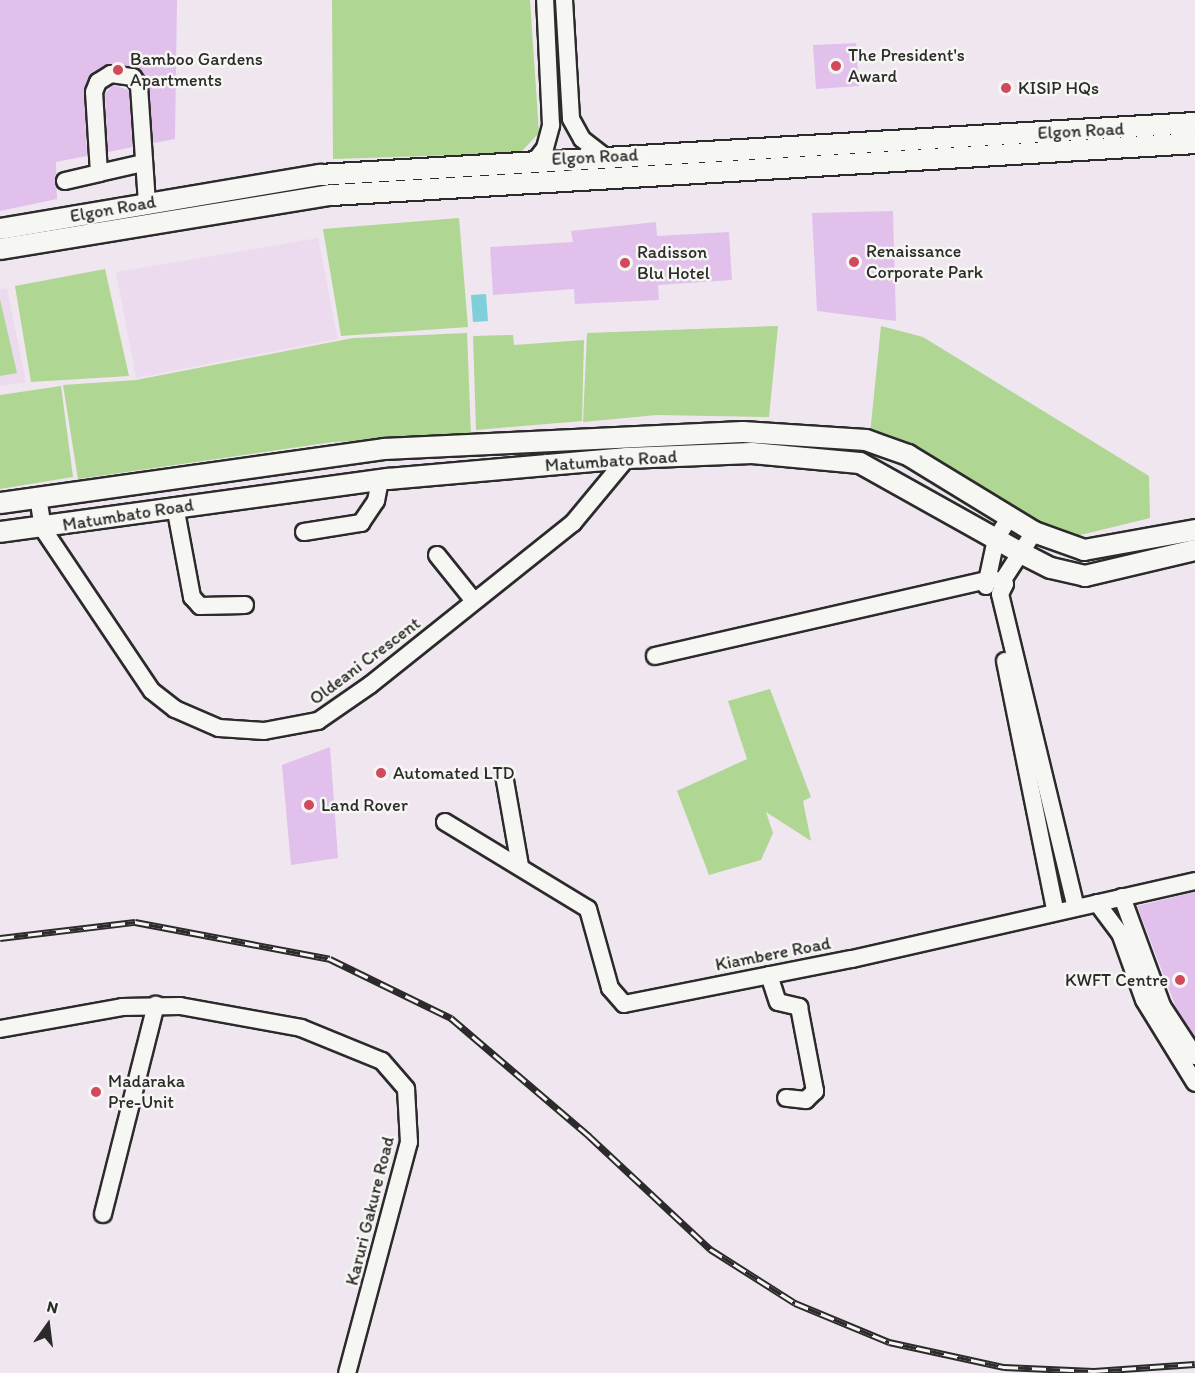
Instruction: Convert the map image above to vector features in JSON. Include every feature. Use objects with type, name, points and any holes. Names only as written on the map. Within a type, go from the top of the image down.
[{"type":"street","points":[[535,161],[545,148],[551,125],[545,0]]},
{"type":"street","points":[[564,0],[571,120],[582,139],[605,157]]},
{"type":"street","points":[[99,173],[94,92],[98,82],[111,75],[133,77],[139,86],[147,203]]},
{"type":"street","name":"Elgon Road","points":[[0,229],[292,178],[535,161],[1195,123]]},
{"type":"street","name":"Elgon Road","points":[[0,249],[330,195],[1195,143]]},
{"type":"street","points":[[65,182],[143,163]]},
{"type":"street","name":"Matumbato Road","points":[[0,503],[384,449],[743,432],[866,440],[908,455],[1034,532],[1084,550],[1195,530]]},
{"type":"street","points":[[860,463],[866,440]]},
{"type":"street","points":[[304,532],[361,523],[376,501],[384,480],[384,449]]},
{"type":"street","name":"Matumbato Road","points":[[0,532],[43,529],[183,505],[384,480],[627,458],[752,453],[860,463],[1023,554],[1051,568],[1085,576],[1195,550]]},
{"type":"street","name":"Oldeani Crescent","points":[[38,497],[43,529],[152,691],[175,709],[219,728],[264,731],[318,720],[573,523],[627,458]]},
{"type":"street","points":[[302,460],[304,490]]},
{"type":"street","points":[[185,476],[183,505],[192,597],[200,606],[245,605]]},
{"type":"street","points":[[1009,518],[996,539],[995,585],[1055,910]]},
{"type":"street","points":[[655,656],[995,585],[1023,554],[1034,532]]},
{"type":"street","points":[[437,555],[474,601]]},
{"type":"street","points":[[995,585],[1076,907]]},
{"type":"street","points":[[504,775],[520,866]]},
{"type":"street","name":"Kiambere Road","points":[[445,822],[520,866],[593,914],[610,988],[624,1004],[769,975],[1055,910],[1195,881]]},
{"type":"street","points":[[1122,897],[1162,1006],[1195,1056]]},
{"type":"street","points":[[1097,903],[1120,933],[1144,1000],[1195,1083]]},
{"type":"street","points":[[769,975],[777,1002],[799,1007],[815,1091],[806,1100],[786,1098]]},
{"type":"street","points":[[103,1214],[156,1005]]},
{"type":"street","name":"Karuri Gakure Road","points":[[0,1029],[58,1016],[156,1005],[301,1028],[382,1060],[406,1089],[409,1142],[348,1373]]},
{"type":"shaded area","points":[[318,238],[338,339],[136,378],[116,272]]},
{"type":"shaded area","points":[[7,288],[26,382],[0,386],[0,289]]},
{"type":"green space","points":[[332,0],[530,0],[539,133],[520,153],[333,159]]},
{"type":"green space","points":[[459,218],[468,327],[341,336],[323,229]]},
{"type":"green space","points":[[105,269],[129,376],[31,382],[15,286]]},
{"type":"green space","points":[[0,299],[17,373],[0,376]]},
{"type":"green space","points":[[778,326],[769,417],[657,415],[583,422],[587,333]]},
{"type":"green space","points":[[881,326],[923,337],[1149,476],[1150,518],[1064,539],[870,434]]},
{"type":"green space","points":[[467,333],[471,435],[333,442],[78,479],[63,385],[136,380],[353,338]]},
{"type":"green space","points":[[513,335],[514,345],[584,340],[582,421],[476,430],[473,336]]},
{"type":"green space","points":[[61,386],[73,477],[0,489],[0,395]]},
{"type":"green space","points":[[770,689],[811,797],[803,801],[811,841],[766,812],[773,833],[761,860],[709,875],[677,791],[747,759],[728,701]]},
{"type":"water","points":[[486,294],[488,321],[473,322],[471,295]]},
{"type":"building","points":[[0,0],[177,0],[175,139],[153,143],[149,85],[141,71],[105,65],[92,74],[84,89],[87,156],[56,162],[57,199],[0,211]]},
{"type":"building","name":"The President's Award","points":[[856,43],[859,86],[816,89],[813,45]]},
{"type":"building","points":[[113,85],[129,90],[133,147],[108,152],[105,94]]},
{"type":"building","name":"Renaissance Corporate Park","points":[[893,211],[896,321],[817,311],[812,213]]},
{"type":"building","name":"Radisson Blu Hotel","points":[[656,222],[657,236],[729,232],[732,280],[658,285],[659,300],[575,304],[574,289],[493,295],[490,247],[573,242],[571,231]]},
{"type":"building","name":"Land Rover","points":[[330,747],[338,858],[291,865],[282,765]]},
{"type":"building","name":"KWFT Centre","points":[[1195,892],[1195,1037],[1177,1010],[1137,906]]},
{"type":"railway","points":[[0,938],[135,922],[330,959],[451,1018],[589,1136],[710,1249],[795,1303],[889,1342],[1004,1367],[1094,1371],[1195,1364]]},
{"type":"place","name":"The President's Award","points":[[836,66]]},
{"type":"place","name":"Bamboo Gardens Apartments","points":[[118,70]]},
{"type":"place","name":"KISIP HQs","points":[[1006,88]]},
{"type":"place","name":"Renaissance Corporate Park","points":[[854,262]]},
{"type":"place","name":"Radisson Blu Hotel","points":[[625,263]]},
{"type":"place","name":"Automated LTD","points":[[381,773]]},
{"type":"place","name":"Land Rover","points":[[309,805]]},
{"type":"place","name":"KWFT Centre","points":[[1180,980]]},
{"type":"place","name":"Madaraka Pre-Unit","points":[[96,1092]]}]
